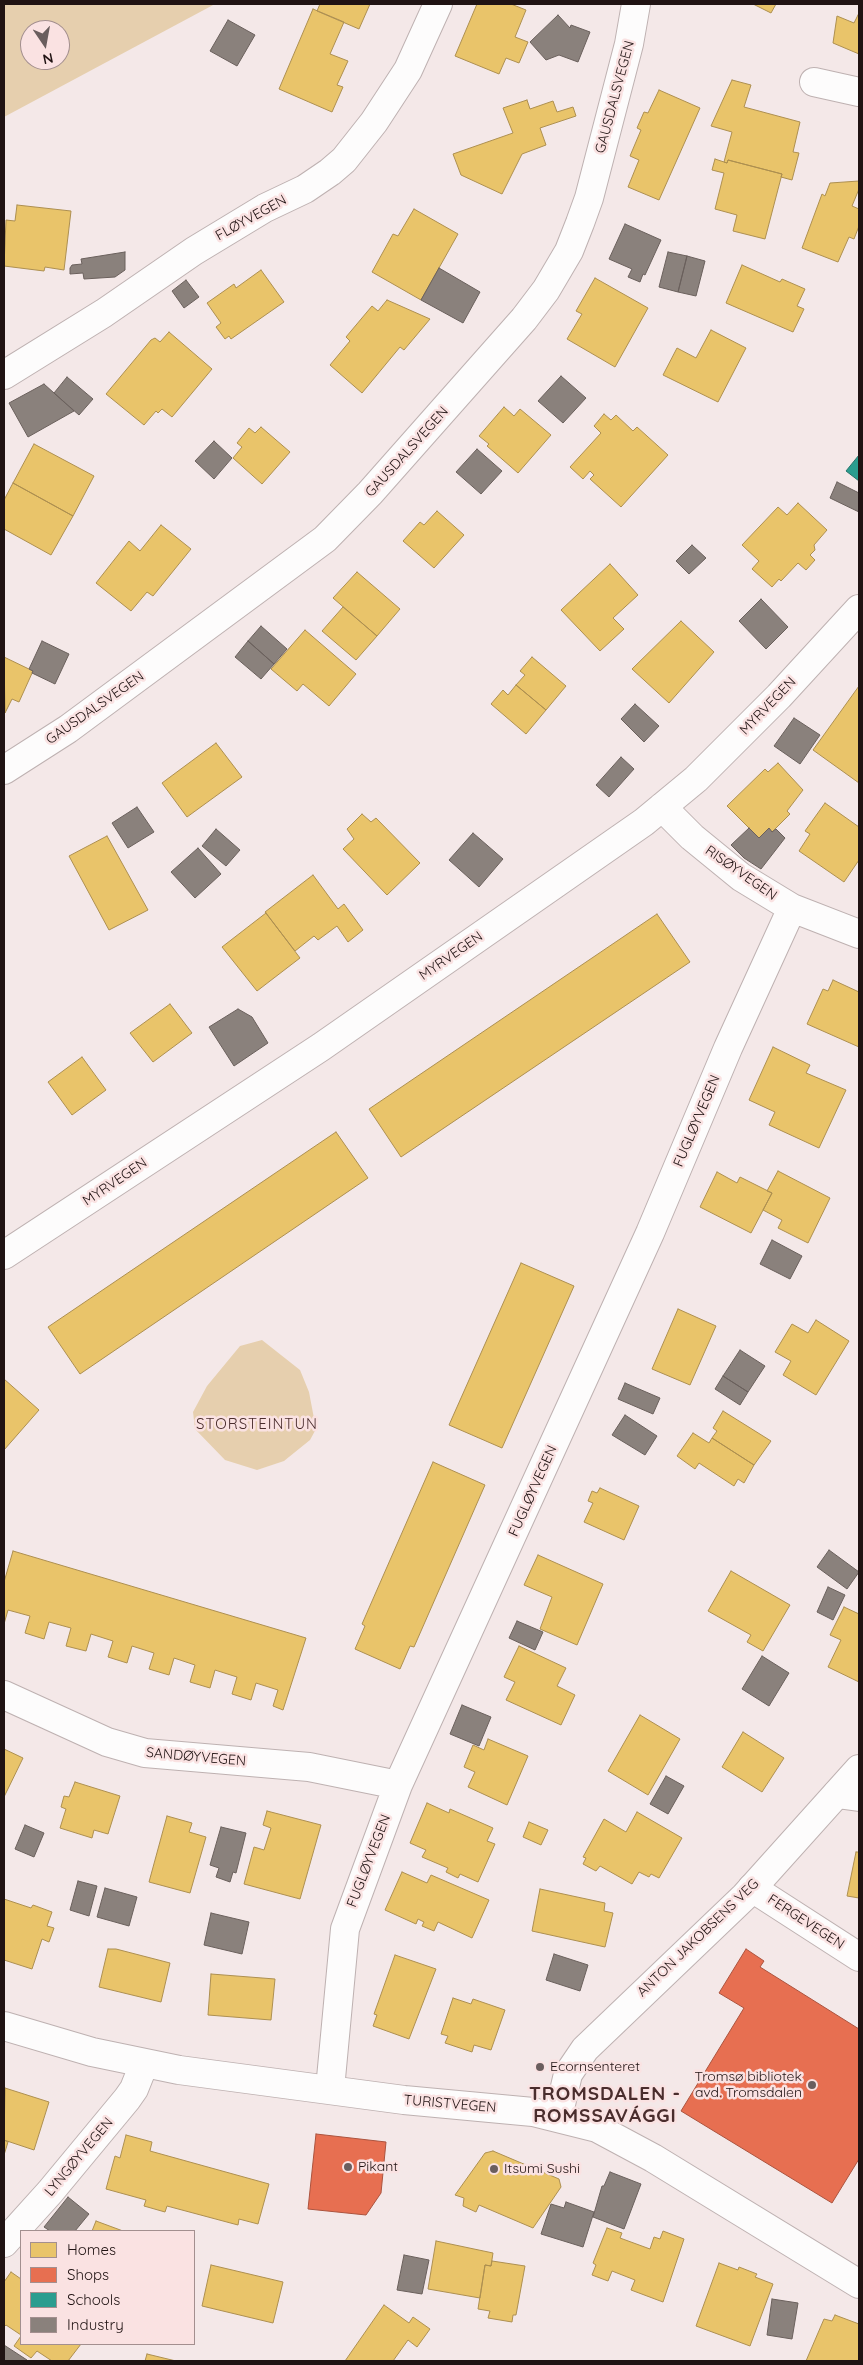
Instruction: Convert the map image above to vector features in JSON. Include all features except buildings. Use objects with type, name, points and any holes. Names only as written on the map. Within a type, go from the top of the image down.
[{"type":"street","name":"FLØYVEGEN","points":[[4,375],[104,314],[194,251],[265,208],[305,189],[330,172],[344,160],[374,122],[408,70],[438,4]]},
{"type":"street","name":"GAUSDALSVEGEN","points":[[4,770],[68,729],[325,539],[370,493],[524,320],[546,290],[569,251],[589,198],[629,44],[636,4]]},
{"type":"street","points":[[814,82],[859,92]]},
{"type":"street","name":"MYRVEGEN","points":[[4,1255],[321,1047],[632,830],[662,807],[710,765],[779,696],[859,609]]},
{"type":"street","name":"RISØYVEGEN","points":[[662,807],[692,838],[741,877],[792,908],[859,934]]},
{"type":"street","name":"FUGLØYVEGEN","points":[[330,2089],[345,1929],[398,1785],[650,1233],[728,1048],[792,908]]},
{"type":"street","name":"SANDØYVEGEN","points":[[4,1695],[107,1742],[145,1754],[309,1767],[398,1785]]},
{"type":"street","name":"ANTON JAKOBSENS VEG","points":[[558,2117],[568,2074],[585,2048],[848,1796],[859,1769]]},
{"type":"street","name":"FERGEVEGEN","points":[[752,1888],[859,1957]]},
{"type":"street","name":"TURISTVEGEN","points":[[4,2026],[92,2052],[144,2064],[423,2102],[533,2112],[597,2128],[623,2140],[859,2284]]},
{"type":"street","name":"LYNGØYVEGEN","points":[[4,2243],[50,2192],[127,2099],[134,2089],[144,2064]]},
{"type":"shaded area","points":[[4,4],[215,4],[4,117]]},
{"type":"shaded area","points":[[262,1340],[300,1370],[309,1392],[316,1429],[310,1440],[284,1461],[257,1470],[225,1460],[195,1429],[193,1412],[207,1386],[240,1346]]},
{"type":"place","name":"Ecornsenteret","points":[[540,2067]]},
{"type":"place","name":"Tromsø bibliotek avd. Tromsdalen","points":[[812,2085]]},
{"type":"place","name":"Pikant","points":[[348,2167]]},
{"type":"place","name":"Itsumi Sushi","points":[[494,2169]]},
{"type":"district","name":"STORSTEINTUN","points":[[257,1424]]},
{"type":"district","name":"TROMSDALEN - ROMSSAVÁGGI","points":[[605,2105]]}]
